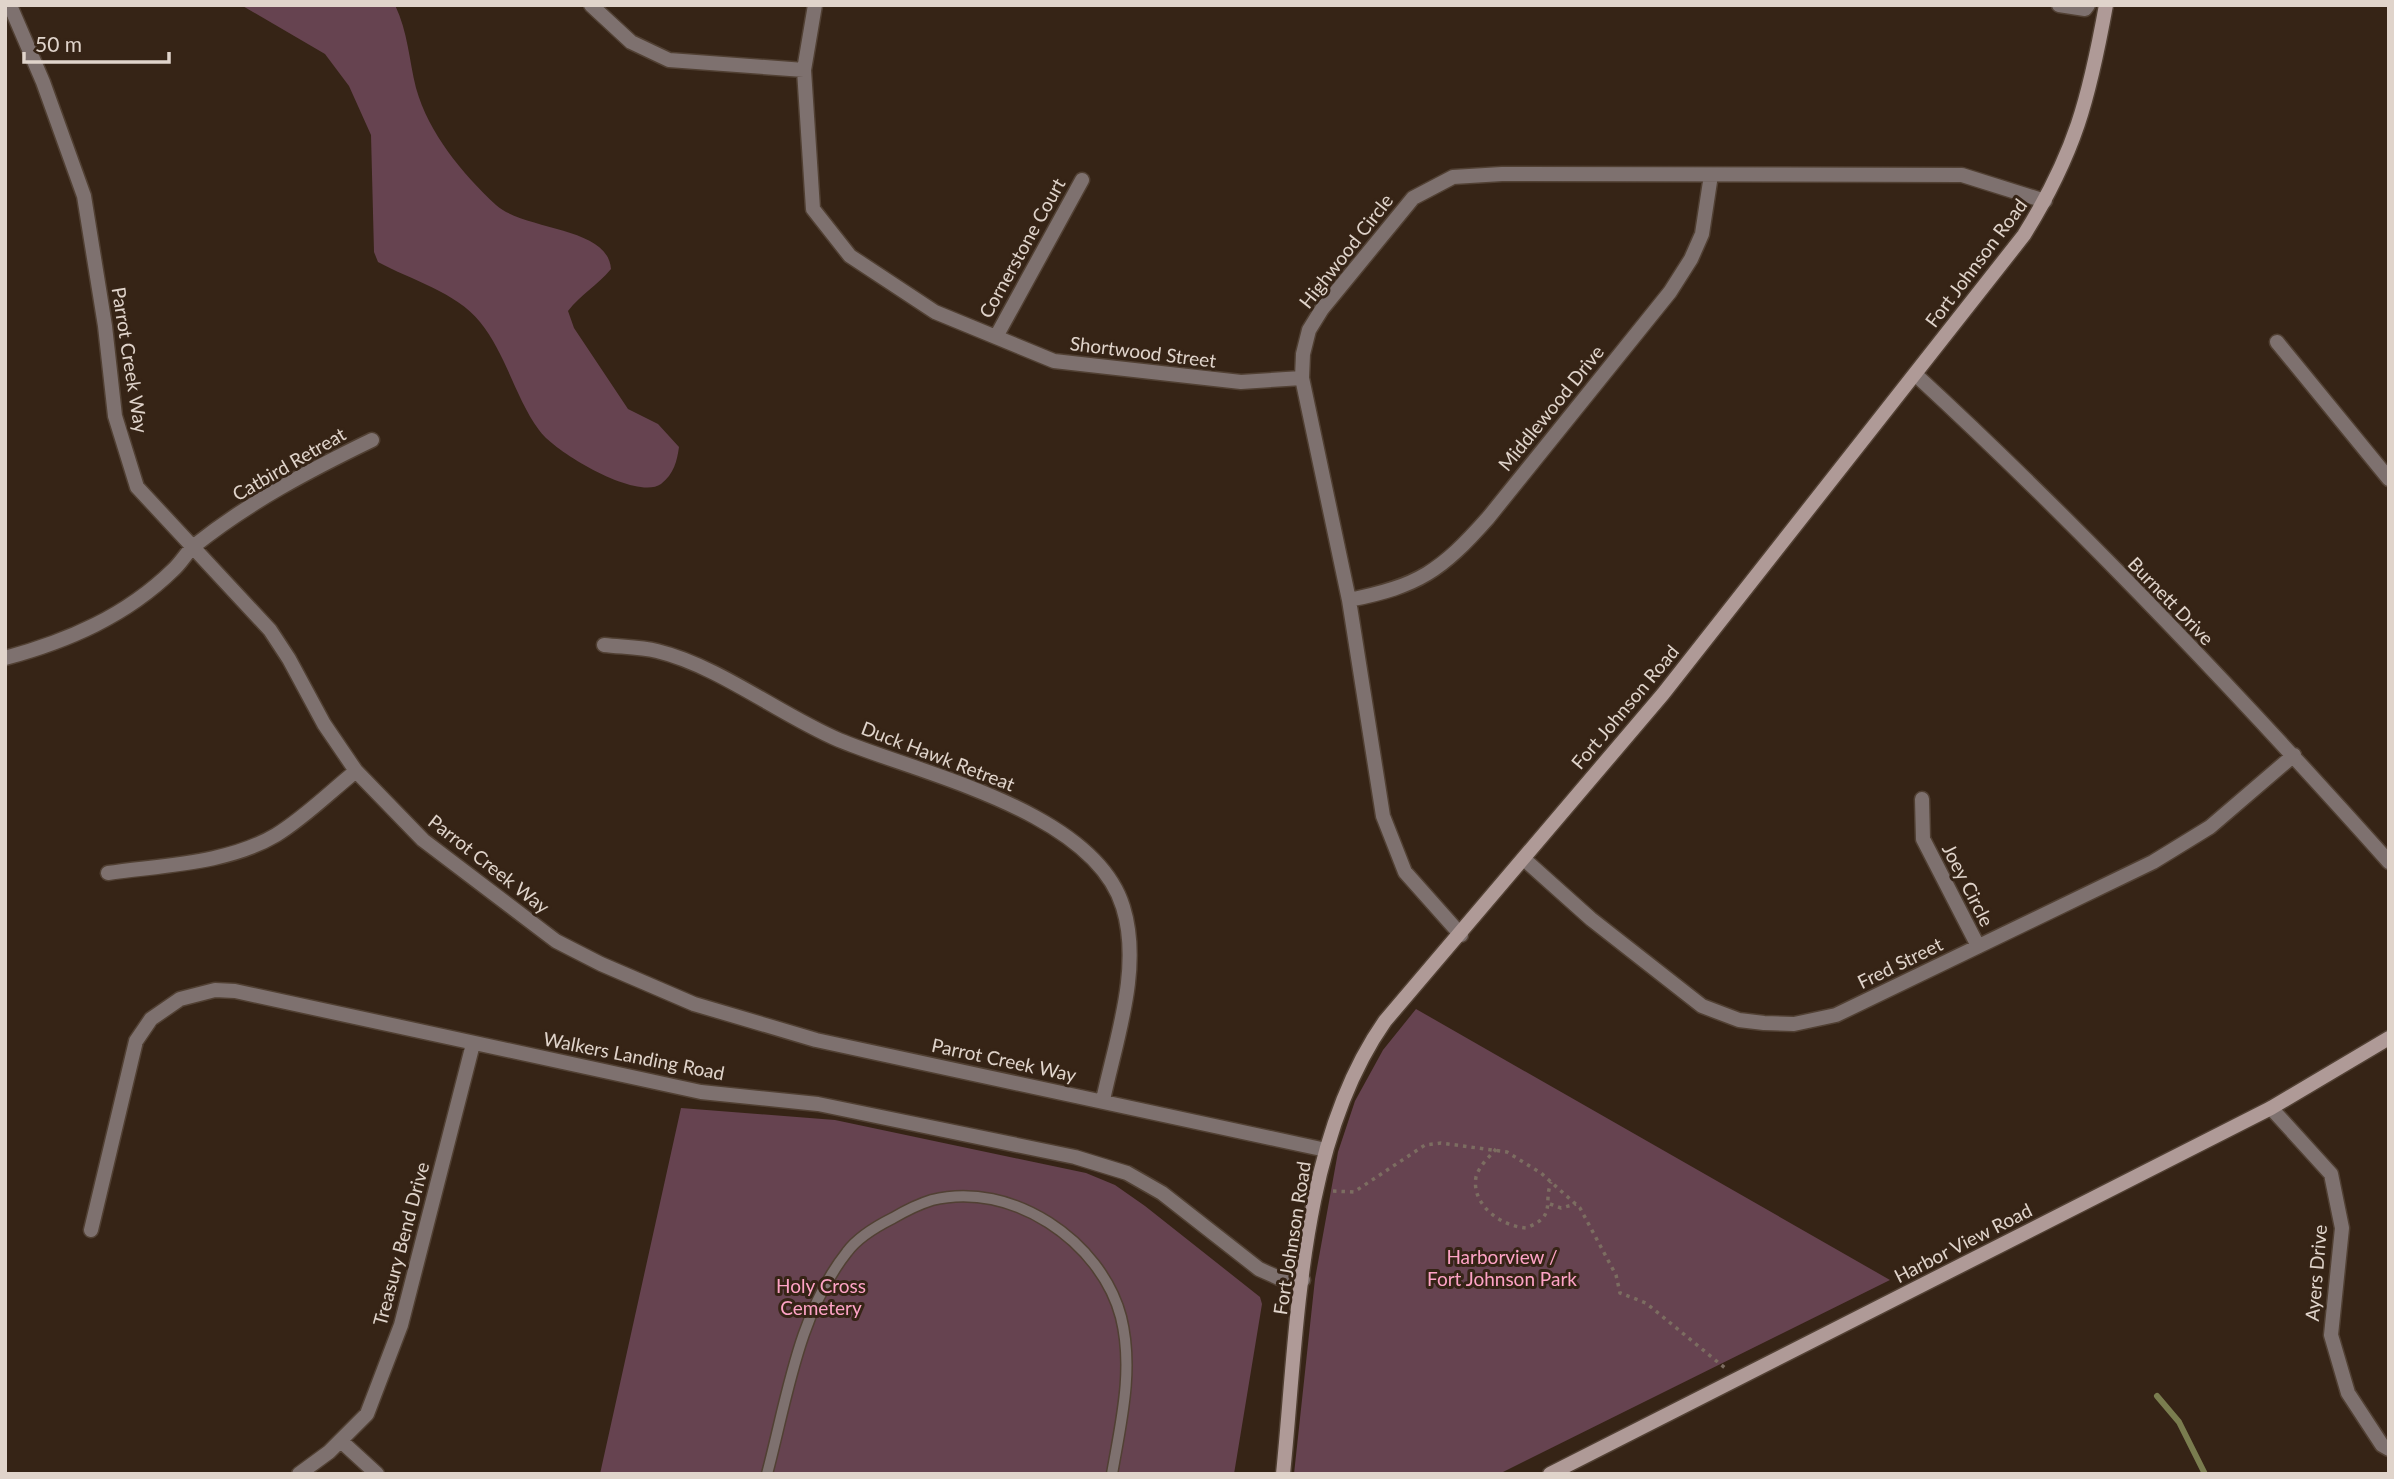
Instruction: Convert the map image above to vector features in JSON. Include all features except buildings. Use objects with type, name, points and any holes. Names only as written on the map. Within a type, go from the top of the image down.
[{"type":"main road","name":"Fort Johnson Road","points":[[1283,1474],[1303,1280],[1317,1189],[1326,1150],[1353,1076],[1367,1048],[1385,1021],[1461,935],[1663,694],[2024,235],[2045,201],[2078,131],[2106,5]]},
{"type":"main road","name":"Harbor View Road","points":[[1550,1474],[2271,1108],[2389,1038]]},
{"type":"street","points":[[591,5],[631,42],[669,60],[804,70]]},
{"type":"street","name":"Shortwood Street","points":[[815,5],[804,70],[813,209],[850,256],[935,312],[1054,360],[1241,383],[1303,378]]},
{"type":"street","points":[[2059,5],[2085,9],[2088,5]]},
{"type":"street","name":"Parrot Creek Way","points":[[5,8],[12,10],[43,82],[84,196],[105,326],[115,416],[137,487],[270,630],[324,724],[356,771],[450,863],[556,941],[601,964],[694,1004],[816,1040],[1326,1150]]},
{"type":"street","name":"Highwood Circle","points":[[1461,935],[1405,872],[1388,835],[1349,600],[1303,378],[1303,354],[1309,330],[1322,309],[1413,198],[1435,184],[1453,177],[1502,174],[1962,175],[2045,201]]},
{"type":"street","name":"Middlewood Drive","points":[[1349,600],[1387,592],[1430,574],[1462,547],[1488,518],[1670,292],[1691,259],[1702,234],[1711,175]]},
{"type":"street","name":"Cornerstone Court","points":[[997,335],[1082,180]]},
{"type":"street","points":[[2277,342],[2389,479]]},
{"type":"street","name":"Burnett Drive","points":[[1916,375],[2025,478],[2294,755],[2389,862]]},
{"type":"street","name":"Catbird Retreat","points":[[5,658],[57,644],[126,608],[174,570],[192,548],[267,495],[373,440]]},
{"type":"street","name":"Duck Hawk Retreat","points":[[604,645],[658,651],[715,675],[838,739],[1008,801],[1069,838],[1097,863],[1110,878],[1123,906],[1130,961],[1103,1100]]},
{"type":"street","name":"Fred Street","points":[[1524,859],[1591,919],[1702,1006],[1739,1020],[1794,1024],[1836,1016],[2184,844],[2220,819],[2294,755]]},
{"type":"street","points":[[108,873],[208,859],[255,846],[278,834],[356,771]]},
{"type":"street","name":"Joey Circle","points":[[1922,799],[1923,839],[1978,946]]},
{"type":"street","name":"Walkers Landing Road","points":[[91,1230],[136,1041],[151,1019],[180,999],[215,990],[235,991],[473,1044],[591,1066],[701,1092],[818,1104],[1075,1157],[1127,1173],[1162,1193],[1259,1269],[1279,1278],[1303,1280]]},
{"type":"street","name":"Treasury Bend Drive","points":[[299,1474],[317,1468],[367,1414],[401,1325],[473,1044]]},
{"type":"street","name":"Ayers Drive","points":[[2271,1108],[2331,1174],[2342,1228],[2331,1335],[2348,1393],[2382,1445],[2389,1449]]},
{"type":"street","points":[[341,1441],[377,1474]]},
{"type":"lane","points":[[767,1474],[807,1323],[818,1295],[848,1249],[876,1227],[905,1212],[932,1200],[958,1197],[988,1199],[1015,1206],[1051,1223],[1073,1239],[1109,1286],[1121,1315],[1128,1372],[1112,1474]]},
{"type":"path","points":[[1317,1189],[1354,1192],[1425,1145],[1441,1143],[1507,1152],[1551,1181],[1576,1204],[1616,1275],[1620,1293],[1646,1303],[1719,1360],[1734,1381]]},
{"type":"path","points":[[1496,1149],[1476,1177],[1476,1189],[1482,1206],[1506,1223],[1525,1228],[1543,1218],[1550,1204],[1551,1181]]},
{"type":"path","points":[[1550,1204],[1561,1208],[1576,1204]]},
{"type":"green space","points":[[241,5],[395,5],[403,25],[422,105],[438,137],[459,166],[496,205],[509,213],[581,237],[596,245],[606,255],[611,269],[568,311],[574,328],[628,409],[658,424],[679,447],[674,467],[661,484],[649,487],[634,486],[616,480],[561,450],[539,430],[523,404],[497,348],[480,322],[459,302],[378,262],[374,252],[371,135],[349,86],[325,54]]},
{"type":"green space","name":"Harborview / Fort Johnson Park","points":[[1416,1009],[1890,1280],[1499,1474],[1294,1474],[1315,1279],[1338,1152],[1355,1101],[1383,1050]]},
{"type":"green space","name":"Holy Cross Cemetery","points":[[681,1108],[835,1120],[1086,1173],[1115,1185],[1260,1297],[1262,1304],[1234,1474],[600,1474]]},
{"type":"waterway","points":[[2157,1396],[2179,1422],[2205,1474]]}]
